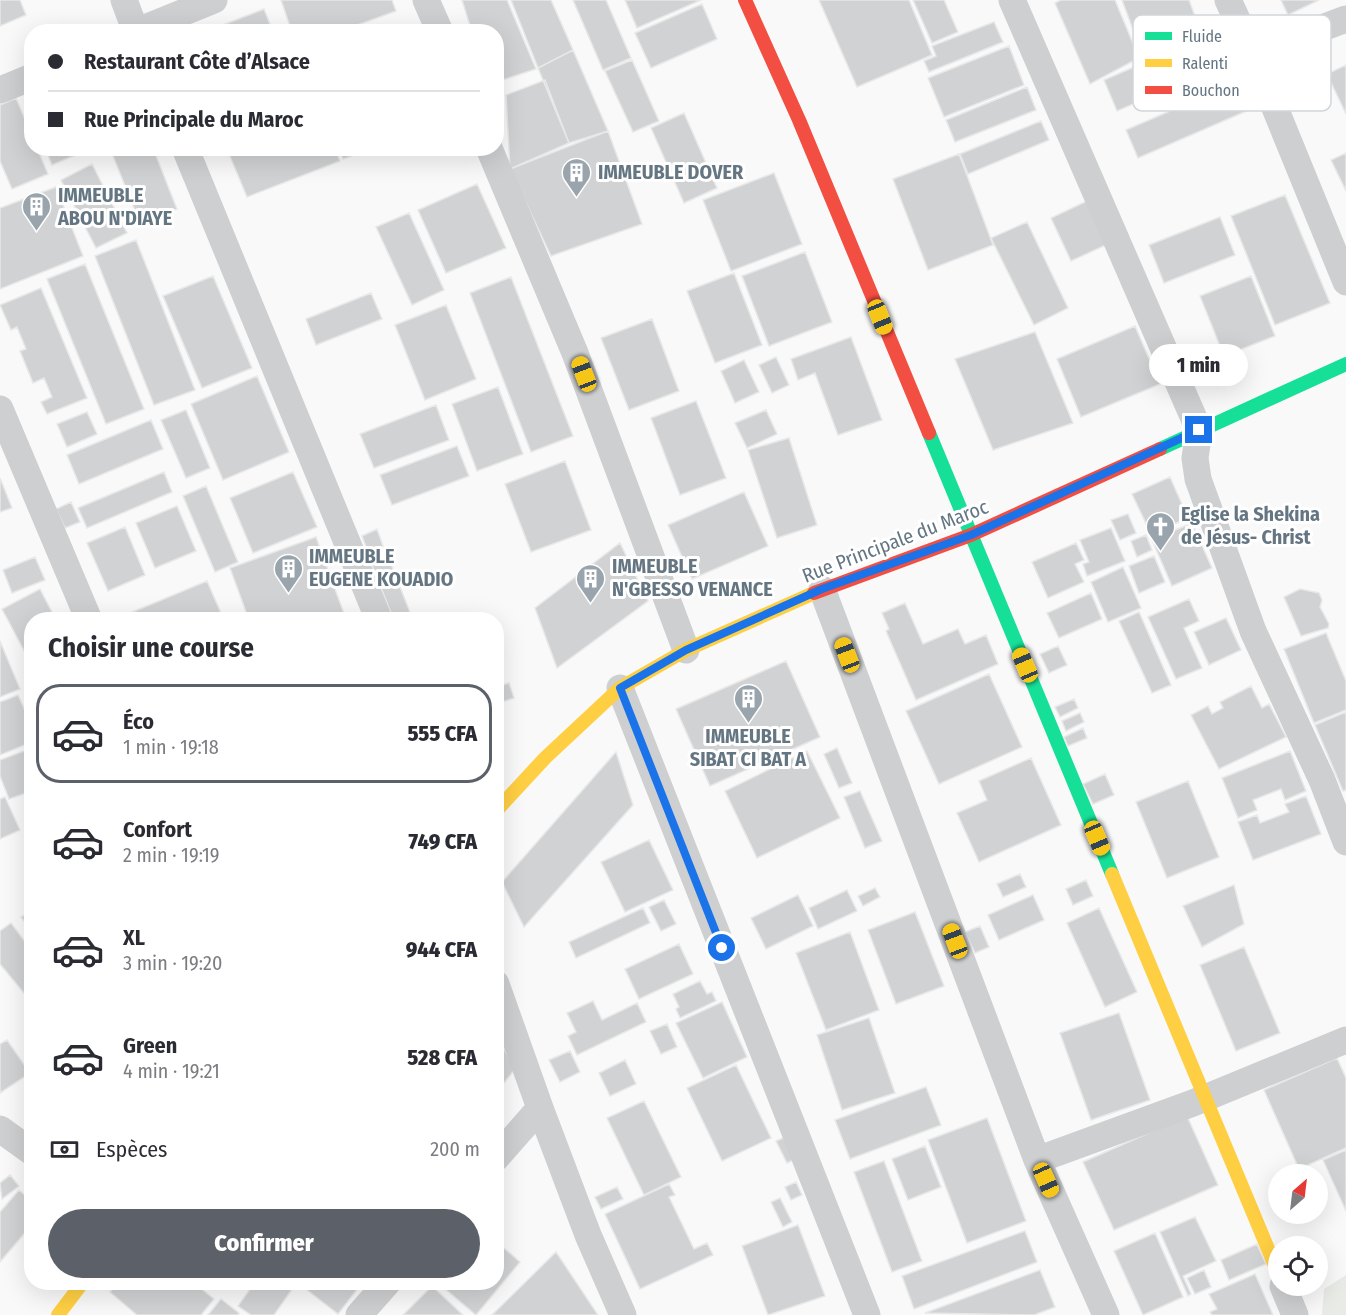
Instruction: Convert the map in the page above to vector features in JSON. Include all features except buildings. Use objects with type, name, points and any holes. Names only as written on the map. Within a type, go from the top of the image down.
[{"type":"street","points":[[124,0],[133,24]]},
{"type":"street","points":[[154,24],[214,0]]},
{"type":"street","points":[[426,0],[436,24]]},
{"type":"street","points":[[745,0],[799,120],[1268,1249]]},
{"type":"street","points":[[1012,0],[1199,430],[1195,458],[1198,480],[1253,631],[1322,780],[1346,842]]},
{"type":"street","points":[[1228,0],[1235,15]]},
{"type":"street","points":[[1331,25],[1346,19]]},
{"type":"street","points":[[0,90],[24,80]]},
{"type":"street","points":[[1276,111],[1346,282]]},
{"type":"street","points":[[188,156],[376,612]]},
{"type":"street","points":[[492,156],[575,353],[686,650]]},
{"type":"street","name":"Rue Principale du Maroc","points":[[504,802],[545,758],[620,688],[686,650],[822,589],[971,535],[1346,364]]},
{"type":"street","points":[[0,410],[86,612]]},
{"type":"street","points":[[822,589],[1037,1160],[1106,1315]]},
{"type":"street","points":[[620,688],[867,1315]]},
{"type":"street","points":[[504,1007],[588,1235],[623,1315]]},
{"type":"street","points":[[1037,1160],[1205,1098],[1346,1040]]},
{"type":"street","points":[[504,1149],[540,1108]]},
{"type":"street","points":[[0,1129],[24,1146]]},
{"type":"street","points":[[58,1315],[77,1290]]},
{"type":"street","points":[[359,1315],[380,1290]]},
{"type":"street","points":[[1287,1296],[1295,1315]]},
{"type":"shaded area","points":[[1346,1275],[1346,1315],[1322,1315],[1323,1296],[1328,1296],[1328,1286]]},
{"type":"traffic: fast","points":[[1160,449],[1346,364]]},
{"type":"traffic: fast","points":[[929,433],[1112,874]]},
{"type":"traffic: slow","points":[[504,802],[545,758],[620,688],[686,650],[814,593]]},
{"type":"traffic: slow","points":[[1112,874],[1268,1249]]},
{"type":"traffic: slow","points":[[58,1315],[77,1290]]},
{"type":"traffic: jam","points":[[745,0],[799,120],[929,433]]},
{"type":"traffic: jam","points":[[814,593],[971,535],[1160,449]]},
{"type":"place","name":"IMMEUBLE DOVER","points":[[577,198]]},
{"type":"place","name":"IMMEUBLE ABOU N'DIAYE","points":[[37,232]]},
{"type":"place","name":"Eglise la Shekina de Jésus- Christ","points":[[1160,552]]},
{"type":"place","name":"IMMEUBLE EUGENE KOUADIO","points":[[288,594]]},
{"type":"place","name":"IMMEUBLE N'GBESSO VENANCE","points":[[591,604]]},
{"type":"place","name":"IMMEUBLE SIBAT CI BAT A","points":[[748,724]]},
{"type":"route","points":[[722,948],[620,688],[686,650],[822,589],[971,535],[1199,430]]}]
